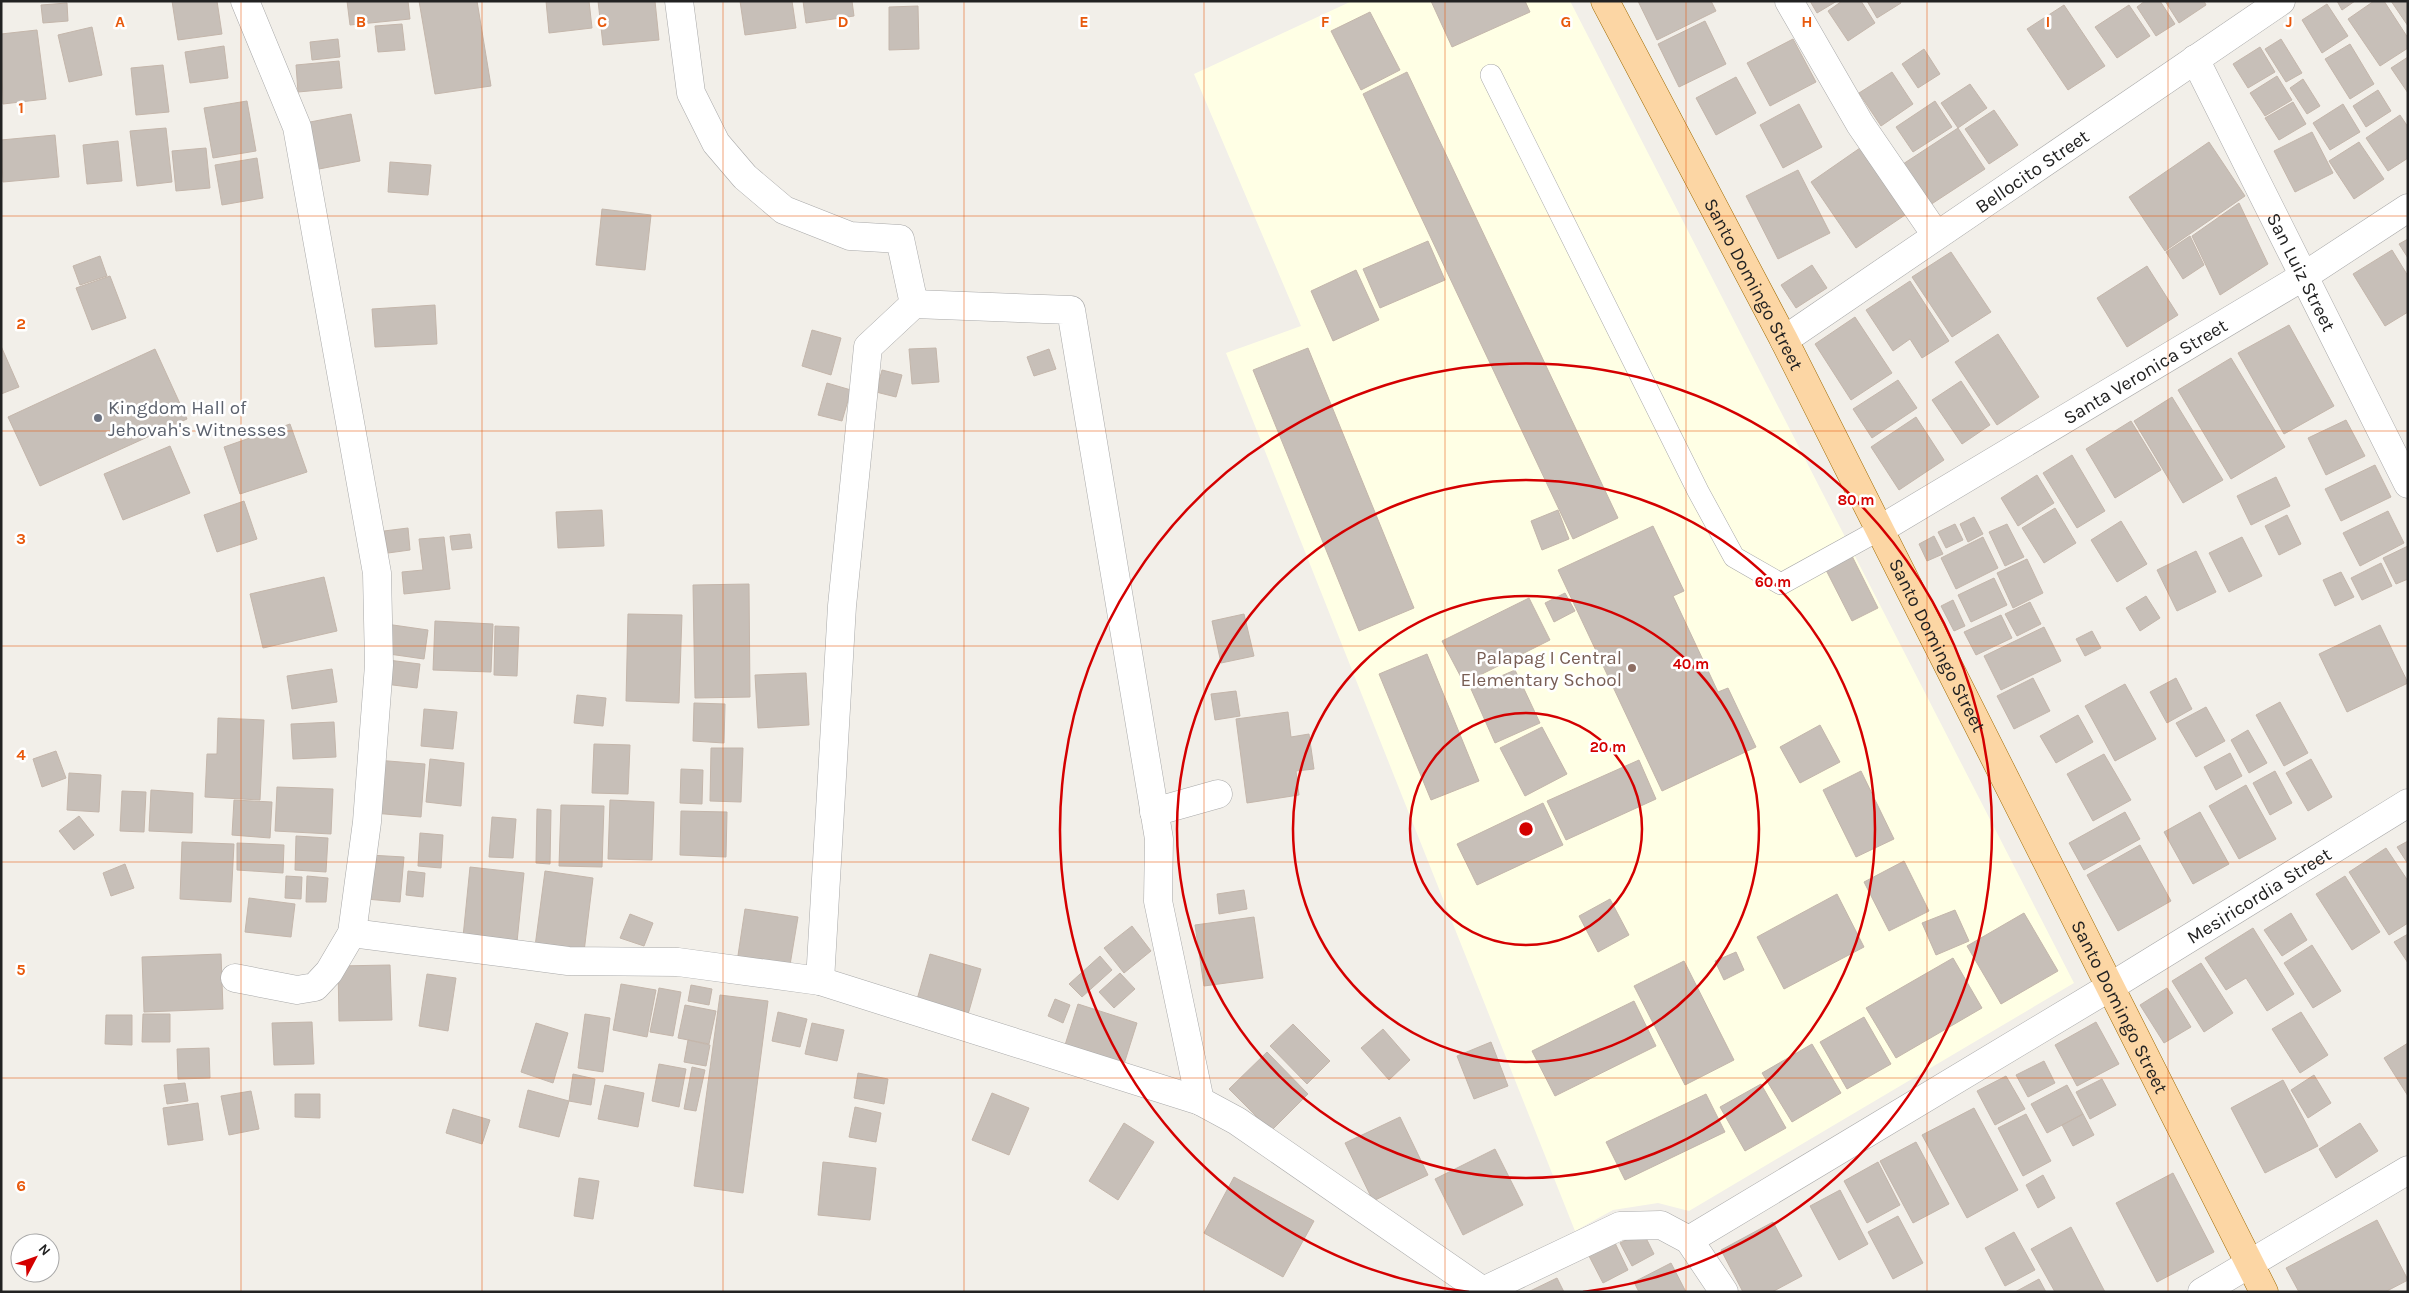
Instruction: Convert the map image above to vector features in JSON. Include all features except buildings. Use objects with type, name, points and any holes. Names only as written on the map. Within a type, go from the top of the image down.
[{"type":"main road","name":"Santo Domingo Street","points":[[1605,1],[1784,340],[2264,1292]]},
{"type":"street","points":[[234,978],[297,990],[315,987],[329,972],[352,934],[367,822],[379,666],[377,573],[297,127],[246,1]]},
{"type":"street","points":[[679,1],[691,93],[716,143],[745,177],[784,210],[850,236],[900,238],[914,304]]},
{"type":"street","points":[[1789,1],[1860,124],[1936,235]]},
{"type":"street","name":"Bellocito Street","points":[[1784,340],[2281,1]]},
{"type":"street","name":"San Luiz Street","points":[[2195,59],[2408,484]]},
{"type":"street","name":"Santa Veronica Street","points":[[1879,530],[2304,276],[2408,208]]},
{"type":"street","points":[[820,980],[842,606],[868,347],[914,304],[1071,310],[1159,839],[1158,901],[1200,1101]]},
{"type":"street","points":[[1154,812],[1218,794]]},
{"type":"street","name":"Mesiricordia Street","points":[[1690,1240],[2110,987],[2408,803]]},
{"type":"street","points":[[352,934],[568,961],[678,962],[820,980],[1200,1101],[1237,1121],[1484,1291],[1620,1226],[1661,1226],[1690,1240],[1724,1292]]},
{"type":"street","points":[[2202,1292],[2408,1170]]},
{"type":"lane","points":[[1491,75],[1698,491],[1734,557],[1781,584],[1879,530]]},
{"type":"shaded area","name":"Palapag I Central Elementary School","points":[[1352,1],[1570,1],[2074,983],[1689,1211],[1658,1203],[1613,1210],[1575,1231],[1226,353],[1301,326],[1194,74]]},
{"type":"place","name":"Kingdom Hall of Jehovah's Witnesses","points":[[98,418]]},
{"type":"place","name":"Palapag I Central Elementary School","points":[[1632,668]]}]
